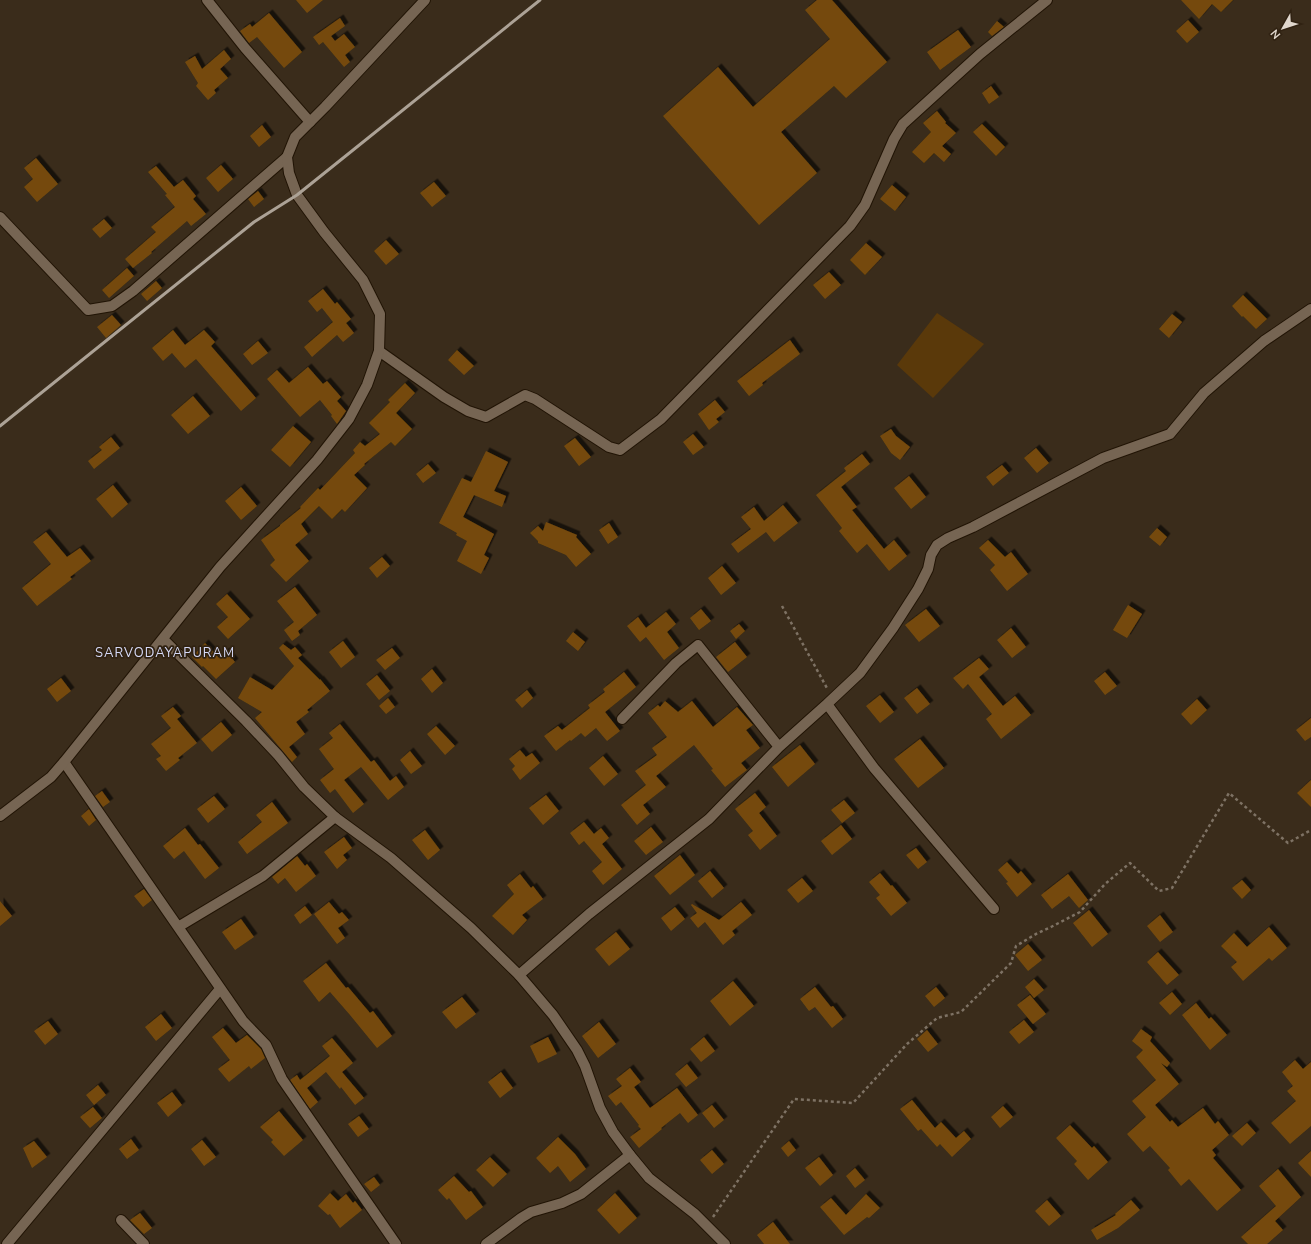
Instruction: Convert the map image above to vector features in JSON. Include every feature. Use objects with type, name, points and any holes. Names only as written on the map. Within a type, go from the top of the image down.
[{"type":"street","points":[[207,0],[245,48],[310,122]]},
{"type":"street","points":[[0,217],[88,310],[112,306],[133,291],[287,156],[295,137],[424,0]]},
{"type":"street","points":[[379,351],[444,397],[468,411],[486,417],[525,396],[534,399],[609,447],[620,450],[661,419],[850,226],[865,205],[894,139],[903,124],[980,54],[1047,0]]},
{"type":"street","points":[[0,816],[51,777],[64,762],[220,567],[317,460],[349,418],[367,385],[379,351],[380,314],[363,280],[324,232],[297,195],[289,174],[287,156]]},
{"type":"street","points":[[519,975],[589,914],[709,819],[779,747],[860,673],[893,628],[918,588],[928,569],[937,545],[1103,458],[1170,434],[1204,393],[1264,341],[1311,309]]},
{"type":"street","points":[[163,639],[246,721],[278,755],[304,787],[335,817],[391,858],[476,932],[519,975],[553,1015],[577,1050],[585,1066],[600,1108],[613,1132],[630,1155],[649,1178],[695,1214],[725,1244]]},
{"type":"street","points":[[622,719],[676,663],[698,645],[779,747]]},
{"type":"street","points":[[830,702],[874,768],[994,909]]},
{"type":"street","points":[[64,762],[242,1021],[266,1046],[282,1079],[396,1244]]},
{"type":"street","points":[[178,927],[263,876],[335,817]]},
{"type":"street","points":[[7,1244],[220,989]]},
{"type":"street","points":[[486,1244],[531,1212],[562,1203],[581,1194],[630,1155]]},
{"type":"street","points":[[121,1220],[144,1244]]},
{"type":"path","points":[[782,606],[830,702]]},
{"type":"path","points":[[707,1226],[794,1099],[853,1103],[907,1044],[937,1018],[961,1012],[1011,963],[1016,946],[1036,934],[1080,912],[1105,884],[1130,863],[1159,891],[1172,888],[1229,793],[1288,843],[1311,830]]},
{"type":"shaded area","points":[[937,313],[984,344],[933,398],[897,365]]},
{"type":"building","points":[[296,0],[323,0],[307,13]]},
{"type":"building","points":[[817,0],[832,0],[887,62],[846,98],[834,86],[781,132],[817,173],[759,225],[663,116],[718,67],[753,107],[830,39],[805,10]]},
{"type":"building","points":[[1181,0],[1233,0],[1221,12],[1212,4],[1199,19]]},
{"type":"building","points":[[269,13],[302,52],[284,68],[257,37],[249,43],[240,31],[250,24],[252,27]]},
{"type":"building","points":[[340,18],[345,26],[331,36],[335,41],[344,34],[355,47],[345,55],[350,62],[344,67],[323,42],[319,45],[313,37]]},
{"type":"building","points":[[1188,20],[1199,32],[1187,43],[1176,31]]},
{"type":"building","points":[[997,21],[1004,27],[992,36],[988,32]]},
{"type":"building","points":[[958,30],[971,47],[940,70],[927,52]]},
{"type":"building","points":[[224,50],[231,59],[220,69],[228,78],[214,90],[216,93],[208,100],[196,86],[198,83],[185,62],[195,56],[202,69]]},
{"type":"building","points":[[991,86],[999,97],[989,104],[982,93]]},
{"type":"building","points":[[937,111],[946,122],[945,123],[956,133],[942,146],[951,154],[944,162],[934,153],[924,163],[912,152],[931,132],[923,123]]},
{"type":"building","points":[[982,124],[1005,147],[996,156],[973,132]]},
{"type":"building","points":[[262,125],[271,137],[259,147],[250,136]]},
{"type":"building","points":[[36,158],[58,184],[37,202],[24,187],[33,179],[24,168]]},
{"type":"building","points":[[221,165],[233,179],[218,192],[206,178]]},
{"type":"building","points":[[156,166],[174,187],[183,180],[196,196],[193,199],[206,214],[191,226],[187,221],[133,268],[125,259],[156,232],[151,227],[175,207],[165,195],[167,194],[148,172]]},
{"type":"building","points":[[434,182],[446,196],[432,207],[420,193]]},
{"type":"building","points":[[892,185],[906,197],[895,211],[880,199]]},
{"type":"building","points":[[258,191],[264,199],[254,207],[248,199]]},
{"type":"building","points":[[104,219],[112,228],[100,238],[92,229]]},
{"type":"building","points":[[386,240],[399,254],[386,265],[374,251]]},
{"type":"building","points":[[866,243],[882,257],[865,275],[850,260]]},
{"type":"building","points":[[127,268],[134,276],[109,298],[102,290]]},
{"type":"building","points":[[829,272],[841,285],[825,299],[813,285]]},
{"type":"building","points":[[156,281],[162,288],[147,301],[141,294]]},
{"type":"building","points":[[323,289],[335,304],[337,302],[351,319],[346,323],[354,333],[343,342],[337,335],[312,357],[304,347],[333,322],[322,308],[317,312],[308,301]]},
{"type":"building","points":[[1243,295],[1267,319],[1256,329],[1232,306]]},
{"type":"building","points":[[1172,314],[1182,322],[1169,338],[1159,329]]},
{"type":"building","points":[[112,315],[121,325],[106,338],[97,327]]},
{"type":"building","points":[[173,330],[185,345],[204,330],[215,342],[211,346],[256,398],[241,411],[196,359],[185,368],[172,353],[163,361],[152,348]]},
{"type":"building","points":[[790,340],[800,354],[762,383],[763,385],[749,396],[737,381]]},
{"type":"building","points":[[258,341],[268,353],[252,365],[243,354]]},
{"type":"building","points":[[457,350],[474,366],[464,375],[448,360]]},
{"type":"building","points":[[308,367],[323,384],[327,381],[341,397],[337,401],[346,411],[337,424],[320,400],[300,417],[267,379],[277,370],[289,383]]},
{"type":"building","points":[[405,383],[415,393],[396,413],[412,429],[395,446],[391,442],[364,464],[365,465],[354,475],[367,488],[345,512],[342,509],[332,519],[319,506],[301,524],[308,534],[295,545],[309,561],[286,582],[270,565],[275,560],[261,540],[301,508],[300,507],[318,488],[320,490],[355,453],[353,450],[360,442],[365,446],[380,434],[369,423],[390,402],[388,400]]},
{"type":"building","points":[[193,396],[210,416],[188,434],[171,415]]},
{"type":"building","points":[[715,400],[725,412],[716,419],[719,422],[709,430],[698,414]]},
{"type":"building","points":[[293,426],[311,442],[290,467],[271,450]]},
{"type":"building","points":[[891,429],[896,436],[910,447],[900,460],[891,453],[880,436]]},
{"type":"building","points":[[693,434],[704,447],[693,455],[683,442]]},
{"type":"building","points":[[111,437],[120,448],[94,469],[88,461],[102,450],[99,447]]},
{"type":"building","points":[[575,438],[591,457],[579,466],[564,446]]},
{"type":"building","points":[[1036,448],[1049,463],[1037,473],[1024,458]]},
{"type":"building","points":[[486,451],[508,462],[494,491],[506,496],[502,507],[474,495],[463,517],[494,534],[484,555],[489,558],[481,574],[457,561],[467,541],[456,535],[457,533],[439,523],[462,478],[471,482]]},
{"type":"building","points":[[862,454],[870,464],[841,487],[857,507],[852,510],[884,549],[894,540],[907,556],[889,571],[867,544],[857,553],[839,531],[842,528],[816,495],[846,471],[844,468]]},
{"type":"building","points":[[428,464],[436,473],[423,483],[416,474]]},
{"type":"building","points":[[1002,465],[1009,473],[993,486],[986,477]]},
{"type":"building","points":[[909,476],[926,497],[911,509],[894,488]]},
{"type":"building","points":[[113,485],[128,504],[112,518],[96,499]]},
{"type":"building","points":[[241,487],[257,506],[241,520],[225,501]]},
{"type":"building","points":[[783,505],[798,523],[774,542],[766,532],[738,553],[731,544],[751,529],[741,517],[754,507],[764,521]]},
{"type":"building","points":[[546,522],[577,535],[576,537],[591,554],[576,567],[566,555],[538,543],[538,541],[530,533],[538,526],[543,531]]},
{"type":"building","points":[[609,523],[618,537],[608,544],[599,530]]},
{"type":"building","points":[[1157,528],[1167,537],[1160,546],[1149,537]]},
{"type":"building","points":[[46,532],[67,557],[80,548],[91,561],[70,577],[72,579],[37,606],[22,588],[51,564],[33,542]]},
{"type":"building","points":[[988,540],[1005,557],[1011,552],[1028,574],[1007,591],[990,570],[995,565],[979,548]]},
{"type":"building","points":[[382,557],[390,566],[377,578],[369,568]]},
{"type":"building","points":[[722,566],[736,583],[721,595],[708,578]]},
{"type":"building","points":[[295,587],[317,615],[298,631],[300,635],[292,641],[284,630],[294,622],[277,601]]},
{"type":"building","points":[[227,594],[250,619],[228,639],[217,627],[228,617],[216,604]]},
{"type":"building","points":[[1128,605],[1142,614],[1127,638],[1113,630]]},
{"type":"building","points":[[701,609],[711,621],[699,630],[690,618]]},
{"type":"building","points":[[926,609],[940,626],[919,642],[905,625]]},
{"type":"building","points":[[666,612],[676,624],[667,632],[679,648],[664,660],[646,637],[640,642],[627,626],[638,617],[646,628]]},
{"type":"building","points":[[739,624],[745,631],[736,639],[730,631]]},
{"type":"building","points":[[1011,628],[1026,647],[1012,658],[997,640]]},
{"type":"building","points":[[573,632],[585,642],[578,651],[566,641]]},
{"type":"building","points":[[343,641],[355,657],[341,668],[329,652]]},
{"type":"building","points":[[735,642],[747,657],[728,672],[716,657]]},
{"type":"building","points":[[205,643],[219,658],[226,651],[235,662],[216,679],[192,657]]},
{"type":"building","points":[[283,644],[291,650],[295,647],[302,655],[298,658],[330,691],[307,710],[309,712],[296,722],[305,734],[289,747],[297,757],[292,762],[255,718],[262,712],[238,698],[250,677],[272,690],[294,666],[279,648]]},
{"type":"building","points":[[392,648],[400,658],[385,670],[376,660]]},
{"type":"building","points":[[979,658],[989,669],[979,677],[1003,706],[1015,696],[1031,715],[1001,739],[986,719],[992,714],[968,684],[963,689],[953,678]]},
{"type":"building","points":[[432,669],[443,683],[432,693],[421,679]]},
{"type":"building","points":[[624,672],[636,687],[605,712],[620,731],[607,741],[596,728],[585,737],[581,733],[556,751],[544,736],[558,726],[562,730],[590,708],[588,705],[605,692],[603,689]]},
{"type":"building","points":[[1105,672],[1117,686],[1105,695],[1094,681]]},
{"type":"building","points":[[377,675],[390,691],[379,700],[366,684]]},
{"type":"building","points":[[61,678],[71,691],[57,702],[47,689]]},
{"type":"building","points":[[917,688],[930,704],[917,714],[904,698]]},
{"type":"building","points":[[527,690],[533,698],[522,708],[515,700]]},
{"type":"building","points":[[880,695],[894,712],[880,723],[866,706]]},
{"type":"building","points":[[388,698],[395,707],[386,714],[379,706]]},
{"type":"building","points":[[1197,699],[1207,710],[1191,725],[1181,714]]},
{"type":"building","points":[[665,701],[678,712],[692,701],[713,727],[737,707],[753,725],[746,730],[760,748],[741,763],[747,770],[725,787],[694,745],[656,776],[666,787],[643,805],[650,814],[637,825],[621,805],[646,785],[635,771],[657,755],[652,748],[667,737],[648,713],[658,705],[660,707]]},
{"type":"building","points":[[173,707],[181,716],[177,719],[197,743],[178,758],[180,760],[166,771],[156,759],[161,756],[151,744],[171,728],[161,716]]},
{"type":"building","points":[[1311,718],[1311,737],[1305,741],[1296,730]]},
{"type":"building","points":[[221,722],[232,735],[212,752],[201,739]]},
{"type":"building","points":[[340,724],[371,762],[374,760],[390,781],[396,776],[404,787],[388,800],[361,767],[344,780],[364,804],[353,813],[335,789],[330,793],[320,780],[334,769],[319,749],[333,738],[329,733]]},
{"type":"building","points":[[436,726],[455,746],[445,755],[427,734]]},
{"type":"building","points":[[920,739],[944,768],[918,788],[894,759]]},
{"type":"building","points":[[800,745],[815,764],[788,787],[772,767]]},
{"type":"building","points":[[520,750],[526,757],[532,753],[540,763],[520,780],[512,769],[515,766],[509,759]]},
{"type":"building","points":[[410,751],[422,766],[411,774],[400,760]]},
{"type":"building","points":[[603,756],[618,774],[604,786],[589,768]]},
{"type":"building","points":[[1311,780],[1311,807],[1297,793]]},
{"type":"building","points":[[102,791],[110,802],[103,807],[95,796]]},
{"type":"building","points":[[755,793],[766,807],[759,813],[777,836],[760,850],[748,835],[753,831],[735,809]]},
{"type":"building","points":[[546,795],[559,811],[543,825],[529,808]]},
{"type":"building","points":[[214,796],[225,809],[208,823],[197,809]]},
{"type":"building","points":[[844,800],[855,813],[842,823],[831,810]]},
{"type":"building","points":[[272,802],[288,823],[247,854],[238,842],[262,822],[256,815]]},
{"type":"building","points":[[89,809],[96,820],[89,826],[81,816]]},
{"type":"building","points":[[584,822],[594,834],[601,828],[609,838],[602,844],[622,869],[603,885],[592,871],[602,862],[584,841],[579,845],[570,833]]},
{"type":"building","points":[[841,825],[852,839],[832,855],[821,841]]},
{"type":"building","points":[[651,827],[663,842],[646,855],[634,841]]},
{"type":"building","points":[[185,828],[219,868],[205,879],[184,851],[174,859],[163,846]]},
{"type":"building","points":[[425,830],[440,850],[428,860],[412,840]]},
{"type":"building","points":[[344,837],[352,848],[343,855],[347,860],[337,869],[324,852]]},
{"type":"building","points":[[916,848],[927,862],[918,869],[906,855]]},
{"type":"building","points":[[680,855],[695,875],[670,895],[654,876]]},
{"type":"building","points":[[297,856],[305,866],[307,864],[316,876],[296,892],[285,878],[278,884],[272,877]]},
{"type":"building","points":[[1007,862],[1018,874],[1021,871],[1032,884],[1017,897],[1006,883],[1008,882],[998,870]]},
{"type":"building","points":[[710,871],[724,888],[712,898],[698,881]]},
{"type":"building","points":[[880,873],[907,903],[891,916],[876,898],[880,895],[869,882]]},
{"type":"building","points":[[520,874],[531,888],[533,886],[543,899],[522,915],[527,920],[513,935],[492,916],[514,894],[507,885]]},
{"type":"building","points":[[1068,874],[1088,900],[1079,908],[1069,896],[1052,909],[1041,895]]},
{"type":"building","points":[[802,878],[813,891],[798,903],[787,890]]},
{"type":"building","points":[[1242,880],[1251,890],[1242,899],[1232,888]]},
{"type":"building","points":[[144,889],[152,900],[143,907],[134,896]]},
{"type":"building","points":[[0,901],[12,916],[0,926]]},
{"type":"building","points":[[329,902],[339,914],[342,912],[349,920],[338,928],[345,938],[337,944],[314,914]]},
{"type":"building","points":[[741,902],[752,915],[732,931],[735,935],[723,945],[705,922],[698,928],[690,918],[697,913],[691,905],[692,904],[719,920]]},
{"type":"building","points":[[305,906],[312,915],[300,924],[294,915]]},
{"type":"building","points":[[675,907],[685,919],[671,931],[661,918]]},
{"type":"building","points":[[1089,910],[1108,934],[1092,947],[1073,923]]},
{"type":"building","points":[[1160,915],[1173,932],[1160,942],[1147,926]]},
{"type":"building","points":[[241,919],[254,937],[235,950],[222,932]]},
{"type":"building","points":[[1269,927],[1287,948],[1272,961],[1269,958],[1243,981],[1231,967],[1237,962],[1221,946],[1234,933],[1247,947]]},
{"type":"building","points":[[616,932],[630,949],[609,966],[595,949]]},
{"type":"building","points":[[1028,944],[1042,960],[1028,971],[1015,955]]},
{"type":"building","points":[[1158,952],[1179,975],[1167,985],[1147,962]]},
{"type":"building","points":[[326,963],[346,988],[348,987],[370,1013],[373,1011],[392,1036],[377,1048],[330,992],[319,1002],[303,981]]},
{"type":"building","points":[[1034,979],[1044,990],[1034,998],[1025,987]]},
{"type":"building","points":[[733,981],[754,1006],[730,1026],[710,1001]]},
{"type":"building","points":[[815,987],[843,1019],[832,1028],[815,1007],[809,1011],[800,999]]},
{"type":"building","points":[[936,987],[945,998],[934,1007],[925,996]]},
{"type":"building","points":[[1172,992],[1182,1004],[1170,1015],[1159,1003]]},
{"type":"building","points":[[1030,995],[1046,1014],[1033,1024],[1017,1005]]},
{"type":"building","points":[[462,997],[476,1014],[456,1029],[442,1012]]},
{"type":"building","points":[[1196,1003],[1209,1019],[1211,1017],[1227,1035],[1210,1050],[1182,1015]]},
{"type":"building","points":[[161,1014],[172,1028],[156,1041],[145,1027]]},
{"type":"building","points":[[1024,1020],[1034,1032],[1019,1044],[1009,1032]]},
{"type":"building","points":[[48,1021],[58,1034],[45,1045],[34,1031]]},
{"type":"building","points":[[599,1022],[616,1044],[598,1058],[582,1036]]},
{"type":"building","points":[[223,1028],[236,1043],[247,1035],[261,1049],[265,1058],[251,1069],[249,1066],[229,1082],[218,1069],[230,1060],[212,1037]]},
{"type":"building","points":[[1141,1029],[1152,1037],[1150,1041],[1170,1063],[1167,1067],[1161,1063],[1179,1084],[1155,1105],[1170,1122],[1172,1120],[1178,1127],[1203,1108],[1215,1124],[1218,1121],[1229,1135],[1212,1150],[1216,1155],[1213,1158],[1241,1190],[1217,1211],[1189,1179],[1181,1186],[1168,1170],[1170,1168],[1150,1146],[1143,1152],[1127,1134],[1146,1117],[1132,1101],[1156,1080],[1136,1057],[1143,1050],[1132,1041]]},
{"type":"building","points":[[927,1030],[938,1044],[928,1052],[917,1039]]},
{"type":"building","points":[[548,1037],[557,1054],[538,1063],[530,1046]]},
{"type":"building","points":[[704,1037],[715,1051],[701,1062],[690,1049]]},
{"type":"building","points":[[332,1038],[353,1063],[342,1072],[364,1098],[355,1105],[341,1087],[340,1089],[326,1072],[307,1088],[318,1102],[310,1109],[290,1080],[297,1075],[300,1080],[330,1056],[322,1046]]},
{"type":"building","points":[[1295,1060],[1303,1069],[1311,1062],[1311,1126],[1290,1144],[1271,1123],[1296,1101],[1287,1091],[1293,1086],[1282,1072]]},
{"type":"building","points":[[687,1064],[698,1078],[686,1087],[675,1074]]},
{"type":"building","points":[[630,1068],[641,1082],[634,1087],[650,1108],[677,1088],[698,1115],[688,1123],[680,1113],[639,1148],[630,1137],[641,1129],[638,1126],[639,1125],[621,1102],[616,1106],[608,1096],[622,1086],[616,1079]]},
{"type":"building","points":[[501,1072],[513,1088],[500,1098],[488,1082]]},
{"type":"building","points":[[98,1085],[106,1095],[94,1105],[86,1095]]},
{"type":"building","points":[[172,1092],[182,1105],[168,1117],[157,1103]]},
{"type":"building","points":[[912,1100],[935,1128],[941,1122],[956,1138],[964,1131],[971,1139],[952,1157],[940,1144],[937,1147],[921,1129],[918,1131],[900,1109]]},
{"type":"building","points":[[712,1105],[724,1120],[714,1128],[702,1113]]},
{"type":"building","points":[[1003,1106],[1013,1117],[1000,1128],[991,1117]]},
{"type":"building","points":[[93,1107],[102,1118],[90,1128],[80,1117]]},
{"type":"building","points":[[279,1111],[303,1140],[284,1156],[271,1142],[273,1140],[260,1127]]},
{"type":"building","points":[[359,1116],[369,1129],[358,1137],[348,1124]]},
{"type":"building","points":[[1247,1123],[1256,1133],[1242,1146],[1232,1136]]},
{"type":"building","points":[[1070,1125],[1092,1148],[1094,1146],[1108,1162],[1088,1180],[1074,1164],[1077,1161],[1056,1138]]},
{"type":"building","points":[[558,1137],[575,1154],[586,1169],[570,1182],[558,1166],[550,1173],[536,1158]]},
{"type":"building","points":[[131,1139],[139,1150],[127,1159],[119,1149]]},
{"type":"building","points":[[202,1140],[216,1157],[204,1166],[191,1149]]},
{"type":"building","points":[[34,1141],[47,1157],[32,1168],[23,1148]]},
{"type":"building","points":[[789,1141],[796,1150],[788,1157],[781,1148]]},
{"type":"building","points":[[712,1150],[724,1164],[712,1174],[700,1160]]},
{"type":"building","points":[[1311,1151],[1311,1177],[1298,1163]]},
{"type":"building","points":[[490,1157],[507,1174],[493,1187],[476,1170]]},
{"type":"building","points":[[819,1157],[833,1175],[820,1186],[805,1168]]},
{"type":"building","points":[[855,1168],[865,1180],[855,1188],[846,1176]]},
{"type":"building","points":[[1278,1169],[1301,1197],[1275,1221],[1283,1230],[1267,1244],[1248,1244],[1241,1237],[1276,1206],[1259,1186]]},
{"type":"building","points":[[454,1176],[469,1192],[471,1191],[483,1207],[466,1220],[449,1198],[447,1200],[438,1190]]},
{"type":"building","points":[[374,1177],[380,1185],[371,1192],[364,1184]]},
{"type":"building","points":[[330,1193],[338,1201],[346,1194],[353,1203],[355,1201],[362,1210],[340,1228],[330,1214],[328,1215],[318,1206]]},
{"type":"building","points":[[615,1193],[637,1218],[619,1234],[597,1210]]},
{"type":"building","points":[[866,1194],[880,1208],[869,1218],[867,1217],[844,1235],[820,1207],[831,1198],[846,1215]]},
{"type":"building","points":[[1047,1200],[1061,1216],[1049,1226],[1035,1211]]},
{"type":"building","points":[[1131,1200],[1140,1210],[1118,1228],[1097,1240],[1091,1230],[1116,1215],[1115,1214]]},
{"type":"building","points":[[140,1213],[152,1228],[144,1234],[130,1220]]},
{"type":"building","points":[[773,1222],[790,1244],[764,1244],[757,1235]]},
{"type":"railway","points":[[0,426],[254,222],[297,195],[540,0]]},
{"type":"district","name":"SARVODAYAPURAM","points":[[165,652]]}]
